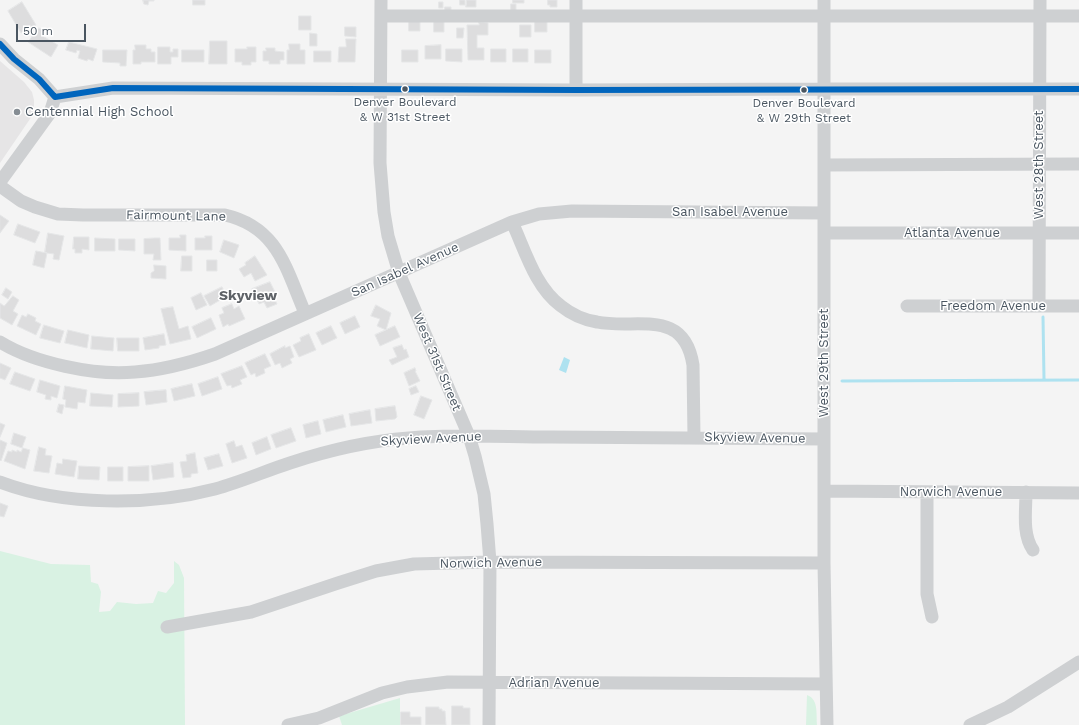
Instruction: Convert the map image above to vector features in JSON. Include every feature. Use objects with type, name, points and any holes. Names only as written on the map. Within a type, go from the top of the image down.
[{"type":"street","name":"West 31st Street","points":[[381,0],[380,163],[384,212],[390,244],[399,273],[469,436],[484,494],[490,562],[489,725]]},
{"type":"street","points":[[576,0],[576,90]]},
{"type":"street","name":"West 29th Street","points":[[824,0],[824,563],[827,725]]},
{"type":"street","name":"West 28th Street","points":[[1039,306],[1040,0]]},
{"type":"street","points":[[381,16],[1079,16]]},
{"type":"street","points":[[0,44],[14,59],[39,79],[55,97]]},
{"type":"street","points":[[55,97],[113,88],[576,90],[1079,89]]},
{"type":"street","points":[[0,182],[50,113],[55,97]]},
{"type":"street","points":[[824,165],[1079,164]]},
{"type":"street","name":"Fairmount Lane","points":[[0,186],[28,204],[58,214],[218,215],[236,218],[247,222],[260,230],[278,249],[305,313]]},
{"type":"street","name":"San Isabel Avenue","points":[[0,342],[28,355],[55,364],[78,369],[107,372],[134,372],[186,364],[215,354],[305,313],[526,217],[555,212],[824,213]]},
{"type":"street","points":[[512,222],[540,283],[559,305],[572,314],[597,323],[662,325],[672,329],[688,345],[692,354],[694,365],[694,437]]},
{"type":"street","name":"Atlanta Avenue","points":[[825,233],[1079,234]]},
{"type":"street","name":"Freedom Avenue","points":[[907,306],[1079,306]]},
{"type":"street","name":"Skyview Avenue","points":[[0,482],[37,492],[71,498],[102,501],[130,501],[161,499],[193,494],[215,489],[320,454],[351,446],[411,438],[469,436],[824,439]]},
{"type":"street","name":"Norwich Avenue","points":[[824,491],[1079,493]]},
{"type":"street","points":[[927,492],[927,594],[932,617]]},
{"type":"street","points":[[1026,492],[1026,534],[1028,543],[1033,550]]},
{"type":"street","name":"Norwich Avenue","points":[[167,627],[251,612],[376,571],[414,564],[490,562],[824,563]]},
{"type":"street","points":[[970,725],[1008,707],[1079,662]]},
{"type":"street","name":"Adrian Avenue","points":[[288,725],[318,718],[382,693],[407,687],[448,682],[826,684]]},
{"type":"shaded area","name":"Centennial High School","points":[[0,61],[24,82],[32,92],[34,109],[32,116],[0,163]]},
{"type":"green space","points":[[0,551],[51,564],[90,565],[91,582],[98,584],[101,592],[99,612],[110,611],[117,602],[136,604],[153,603],[158,591],[166,593],[174,583],[174,561],[179,565],[184,578],[185,725],[0,725]]},
{"type":"green space","points":[[807,695],[811,697],[815,704],[817,712],[817,725],[806,725]]},
{"type":"green space","points":[[400,698],[400,725],[342,725],[339,716]]},
{"type":"water","points":[[564,357],[570,360],[566,373],[559,370]]},
{"type":"building","points":[[143,0],[154,1],[149,1],[148,5],[144,4]]},
{"type":"building","points":[[193,0],[205,0],[205,5],[193,5]]},
{"type":"building","points":[[460,0],[465,0],[465,5],[460,5]]},
{"type":"building","points":[[467,0],[476,0],[476,7],[466,7]]},
{"type":"building","points":[[513,0],[524,0],[524,3],[513,3]]},
{"type":"building","points":[[548,0],[557,0],[557,7],[550,7],[550,5],[548,5]]},
{"type":"building","points":[[22,2],[36,25],[21,33],[8,11]]},
{"type":"building","points":[[439,2],[443,2],[443,8],[439,8]]},
{"type":"building","points":[[511,4],[516,4],[516,12],[511,12]]},
{"type":"building","points":[[445,7],[451,7],[451,11],[445,11]]},
{"type":"building","points":[[299,16],[311,16],[311,30],[299,30]]},
{"type":"building","points":[[434,19],[444,19],[444,32],[434,32]]},
{"type":"building","points":[[409,20],[420,20],[420,31],[409,31]]},
{"type":"building","points":[[535,20],[547,20],[547,32],[535,32]]},
{"type":"building","points":[[479,22],[488,23],[488,35],[477,35],[477,48],[484,48],[484,60],[468,60],[467,25],[479,25]]},
{"type":"building","points":[[520,25],[531,25],[531,37],[520,37]]},
{"type":"building","points":[[345,27],[356,27],[356,37],[345,36]]},
{"type":"building","points":[[39,28],[44,31],[41,35],[58,45],[51,57],[28,42]]},
{"type":"building","points":[[457,28],[464,28],[463,38],[457,38]]},
{"type":"building","points":[[310,33],[317,34],[317,46],[310,46]]},
{"type":"building","points":[[346,39],[356,39],[355,62],[338,62],[339,47],[346,47]]},
{"type":"building","points":[[210,41],[227,41],[227,64],[209,64]]},
{"type":"building","points":[[69,42],[97,49],[93,61],[78,58],[80,51],[77,50],[76,53],[66,50]]},
{"type":"building","points":[[289,44],[300,44],[300,50],[305,50],[305,64],[287,64],[287,50],[289,50]]},
{"type":"building","points":[[135,45],[146,45],[146,49],[151,49],[151,52],[155,52],[155,62],[141,62],[141,64],[133,64],[133,50],[135,50]]},
{"type":"building","points":[[441,45],[441,59],[425,59],[425,46]]},
{"type":"building","points":[[158,47],[170,47],[170,52],[173,52],[173,49],[178,49],[178,57],[171,57],[171,64],[158,64]]},
{"type":"building","points":[[247,47],[256,47],[256,62],[251,62],[251,65],[242,65],[242,62],[235,62],[235,49],[247,49]]},
{"type":"building","points":[[266,48],[275,48],[275,51],[284,52],[284,60],[280,60],[280,64],[269,64],[269,61],[263,61],[263,51],[266,51]]},
{"type":"building","points":[[446,49],[462,49],[462,62],[446,61]]},
{"type":"building","points":[[491,49],[506,49],[506,62],[491,62]]},
{"type":"building","points":[[513,49],[528,49],[528,62],[513,62]]},
{"type":"building","points":[[103,50],[127,50],[126,66],[120,66],[120,63],[103,62]]},
{"type":"building","points":[[182,50],[204,50],[204,62],[182,62]]},
{"type":"building","points":[[402,50],[418,50],[418,62],[402,62]]},
{"type":"building","points":[[535,50],[551,50],[551,63],[535,63]]},
{"type":"building","points":[[314,51],[331,51],[331,62],[314,62]]},
{"type":"building","points":[[0,215],[9,221],[0,233]]},
{"type":"building","points":[[18,224],[40,232],[35,243],[14,235]]},
{"type":"building","points":[[48,233],[64,236],[59,260],[53,259],[54,254],[45,252]]},
{"type":"building","points":[[180,235],[186,235],[186,251],[169,250],[169,238],[180,238]]},
{"type":"building","points":[[205,236],[212,236],[212,250],[195,250],[195,238],[205,238]]},
{"type":"building","points":[[74,237],[89,237],[89,250],[82,249],[82,253],[75,253],[75,249],[73,249]]},
{"type":"building","points":[[95,238],[115,239],[115,251],[95,251]]},
{"type":"building","points":[[160,238],[161,260],[153,260],[154,254],[144,254],[144,239]]},
{"type":"building","points":[[119,239],[135,239],[135,251],[119,250]]},
{"type":"building","points":[[224,240],[239,245],[234,258],[220,252]]},
{"type":"building","points":[[36,251],[47,253],[44,268],[33,265]]},
{"type":"building","points":[[182,256],[192,256],[192,271],[181,271]]},
{"type":"building","points":[[255,256],[267,275],[255,281],[251,273],[244,277],[239,269],[246,265],[245,263]]},
{"type":"building","points":[[207,260],[217,260],[217,271],[207,271]]},
{"type":"building","points":[[154,265],[166,266],[166,279],[151,278],[151,273],[154,271]]},
{"type":"building","points":[[270,282],[275,292],[276,297],[274,298],[277,304],[267,308],[264,302],[259,304],[252,289]]},
{"type":"building","points":[[222,287],[227,296],[210,306],[204,296]]},
{"type":"building","points":[[6,288],[12,292],[8,299],[2,295]]},
{"type":"building","points":[[201,293],[207,305],[196,310],[191,298]]},
{"type":"building","points":[[13,296],[19,300],[13,311],[18,314],[12,325],[0,318],[0,303],[4,306]]},
{"type":"building","points":[[232,304],[234,309],[239,306],[245,319],[223,327],[219,315],[224,313],[222,308]]},
{"type":"building","points":[[376,305],[391,313],[386,330],[377,326],[380,319],[371,316]]},
{"type":"building","points":[[173,307],[179,329],[188,326],[191,339],[170,344],[161,309]]},
{"type":"building","points":[[28,314],[36,318],[35,321],[41,324],[36,335],[17,326],[22,315],[26,317]]},
{"type":"building","points":[[355,316],[360,327],[345,334],[340,323]]},
{"type":"building","points":[[211,318],[216,329],[197,338],[192,327]]},
{"type":"building","points":[[44,325],[64,331],[60,343],[40,338]]},
{"type":"building","points":[[331,326],[337,338],[322,345],[316,333]]},
{"type":"building","points":[[395,326],[400,337],[380,346],[375,335]]},
{"type":"building","points":[[68,330],[89,335],[87,348],[65,343]]},
{"type":"building","points":[[164,334],[166,345],[159,346],[159,348],[145,350],[143,338]]},
{"type":"building","points":[[309,334],[316,350],[299,357],[293,345],[301,341],[300,338]]},
{"type":"building","points":[[92,336],[114,338],[113,351],[91,349]]},
{"type":"building","points":[[117,338],[139,338],[139,351],[118,351]]},
{"type":"building","points":[[402,345],[404,350],[406,349],[409,357],[392,365],[389,360],[397,357],[393,348]]},
{"type":"building","points":[[285,346],[285,348],[290,346],[294,357],[290,359],[292,363],[282,368],[280,363],[275,365],[270,354]]},
{"type":"building","points":[[265,354],[271,366],[264,369],[265,373],[256,377],[255,373],[251,375],[245,363]]},
{"type":"building","points":[[0,363],[11,368],[5,380],[0,378]]},
{"type":"building","points":[[242,366],[247,377],[240,380],[242,384],[232,388],[231,385],[227,386],[221,374]]},
{"type":"building","points":[[415,368],[420,381],[409,386],[404,373]]},
{"type":"building","points":[[15,372],[35,379],[30,391],[10,384]]},
{"type":"building","points":[[218,377],[222,389],[202,396],[198,384]]},
{"type":"building","points":[[40,380],[60,386],[57,398],[51,396],[51,400],[45,399],[46,395],[37,392]]},
{"type":"building","points":[[192,384],[195,396],[174,401],[171,389]]},
{"type":"building","points":[[65,386],[87,390],[85,403],[78,402],[77,409],[65,407],[66,400],[63,399]]},
{"type":"building","points":[[416,386],[419,392],[411,395],[409,389]]},
{"type":"building","points":[[166,390],[167,402],[146,405],[144,392]]},
{"type":"building","points":[[91,393],[113,395],[112,407],[90,406]]},
{"type":"building","points":[[139,393],[139,406],[118,407],[118,394]]},
{"type":"building","points":[[421,396],[432,400],[424,419],[414,415]]},
{"type":"building","points":[[59,404],[64,405],[62,414],[57,412]]},
{"type":"building","points":[[395,406],[397,417],[395,419],[376,421],[375,409]]},
{"type":"building","points":[[370,410],[372,423],[351,426],[349,414]]},
{"type":"building","points":[[343,415],[346,427],[326,432],[323,420]]},
{"type":"building","points":[[318,421],[321,434],[306,438],[303,425]]},
{"type":"building","points":[[0,423],[5,425],[0,437]]},
{"type":"building","points":[[291,428],[296,441],[276,448],[271,435]]},
{"type":"building","points":[[14,433],[26,437],[22,448],[11,444]]},
{"type":"building","points":[[267,437],[271,449],[256,455],[252,443]]},
{"type":"building","points":[[0,440],[7,443],[1,461],[0,460]]},
{"type":"building","points":[[234,441],[236,447],[242,445],[247,458],[232,463],[226,444]]},
{"type":"building","points":[[39,447],[46,449],[45,455],[52,456],[49,473],[34,471]]},
{"type":"building","points":[[23,448],[30,450],[25,469],[4,461],[8,451],[12,452],[12,450],[17,452],[17,450],[21,452]]},
{"type":"building","points":[[195,453],[198,473],[191,474],[191,477],[183,478],[180,462],[187,461],[186,455]]},
{"type":"building","points":[[219,454],[223,466],[208,470],[204,458]]},
{"type":"building","points":[[63,459],[77,461],[74,477],[55,474],[57,463],[62,464]]},
{"type":"building","points":[[173,463],[174,477],[153,480],[151,466]]},
{"type":"building","points":[[79,466],[100,467],[99,480],[78,479]]},
{"type":"building","points":[[149,466],[149,481],[128,481],[128,467]]},
{"type":"building","points":[[108,467],[123,467],[123,481],[108,481]]},
{"type":"building","points":[[0,503],[8,506],[4,517],[0,516]]},
{"type":"building","points":[[452,706],[463,706],[463,708],[470,708],[470,725],[452,725]]},
{"type":"building","points":[[426,707],[439,707],[442,711],[445,711],[446,725],[426,725]]},
{"type":"building","points":[[401,712],[410,712],[410,717],[421,717],[421,725],[401,725]]},
{"type":"waterway","points":[[1043,317],[1044,379]]},
{"type":"waterway","points":[[842,381],[1079,380]]},
{"type":"transit line","points":[[0,44],[14,59],[39,79],[55,97],[113,88],[576,90],[1079,89]]},
{"type":"place","name":"Denver Boulevard & W 31st Street","points":[[405,89]]},
{"type":"place","name":"Denver Boulevard & W 29th Street","points":[[804,90]]},
{"type":"place","name":"Centennial High School","points":[[17,112]]},
{"type":"district","name":"Skyview","points":[[248,296]]}]
